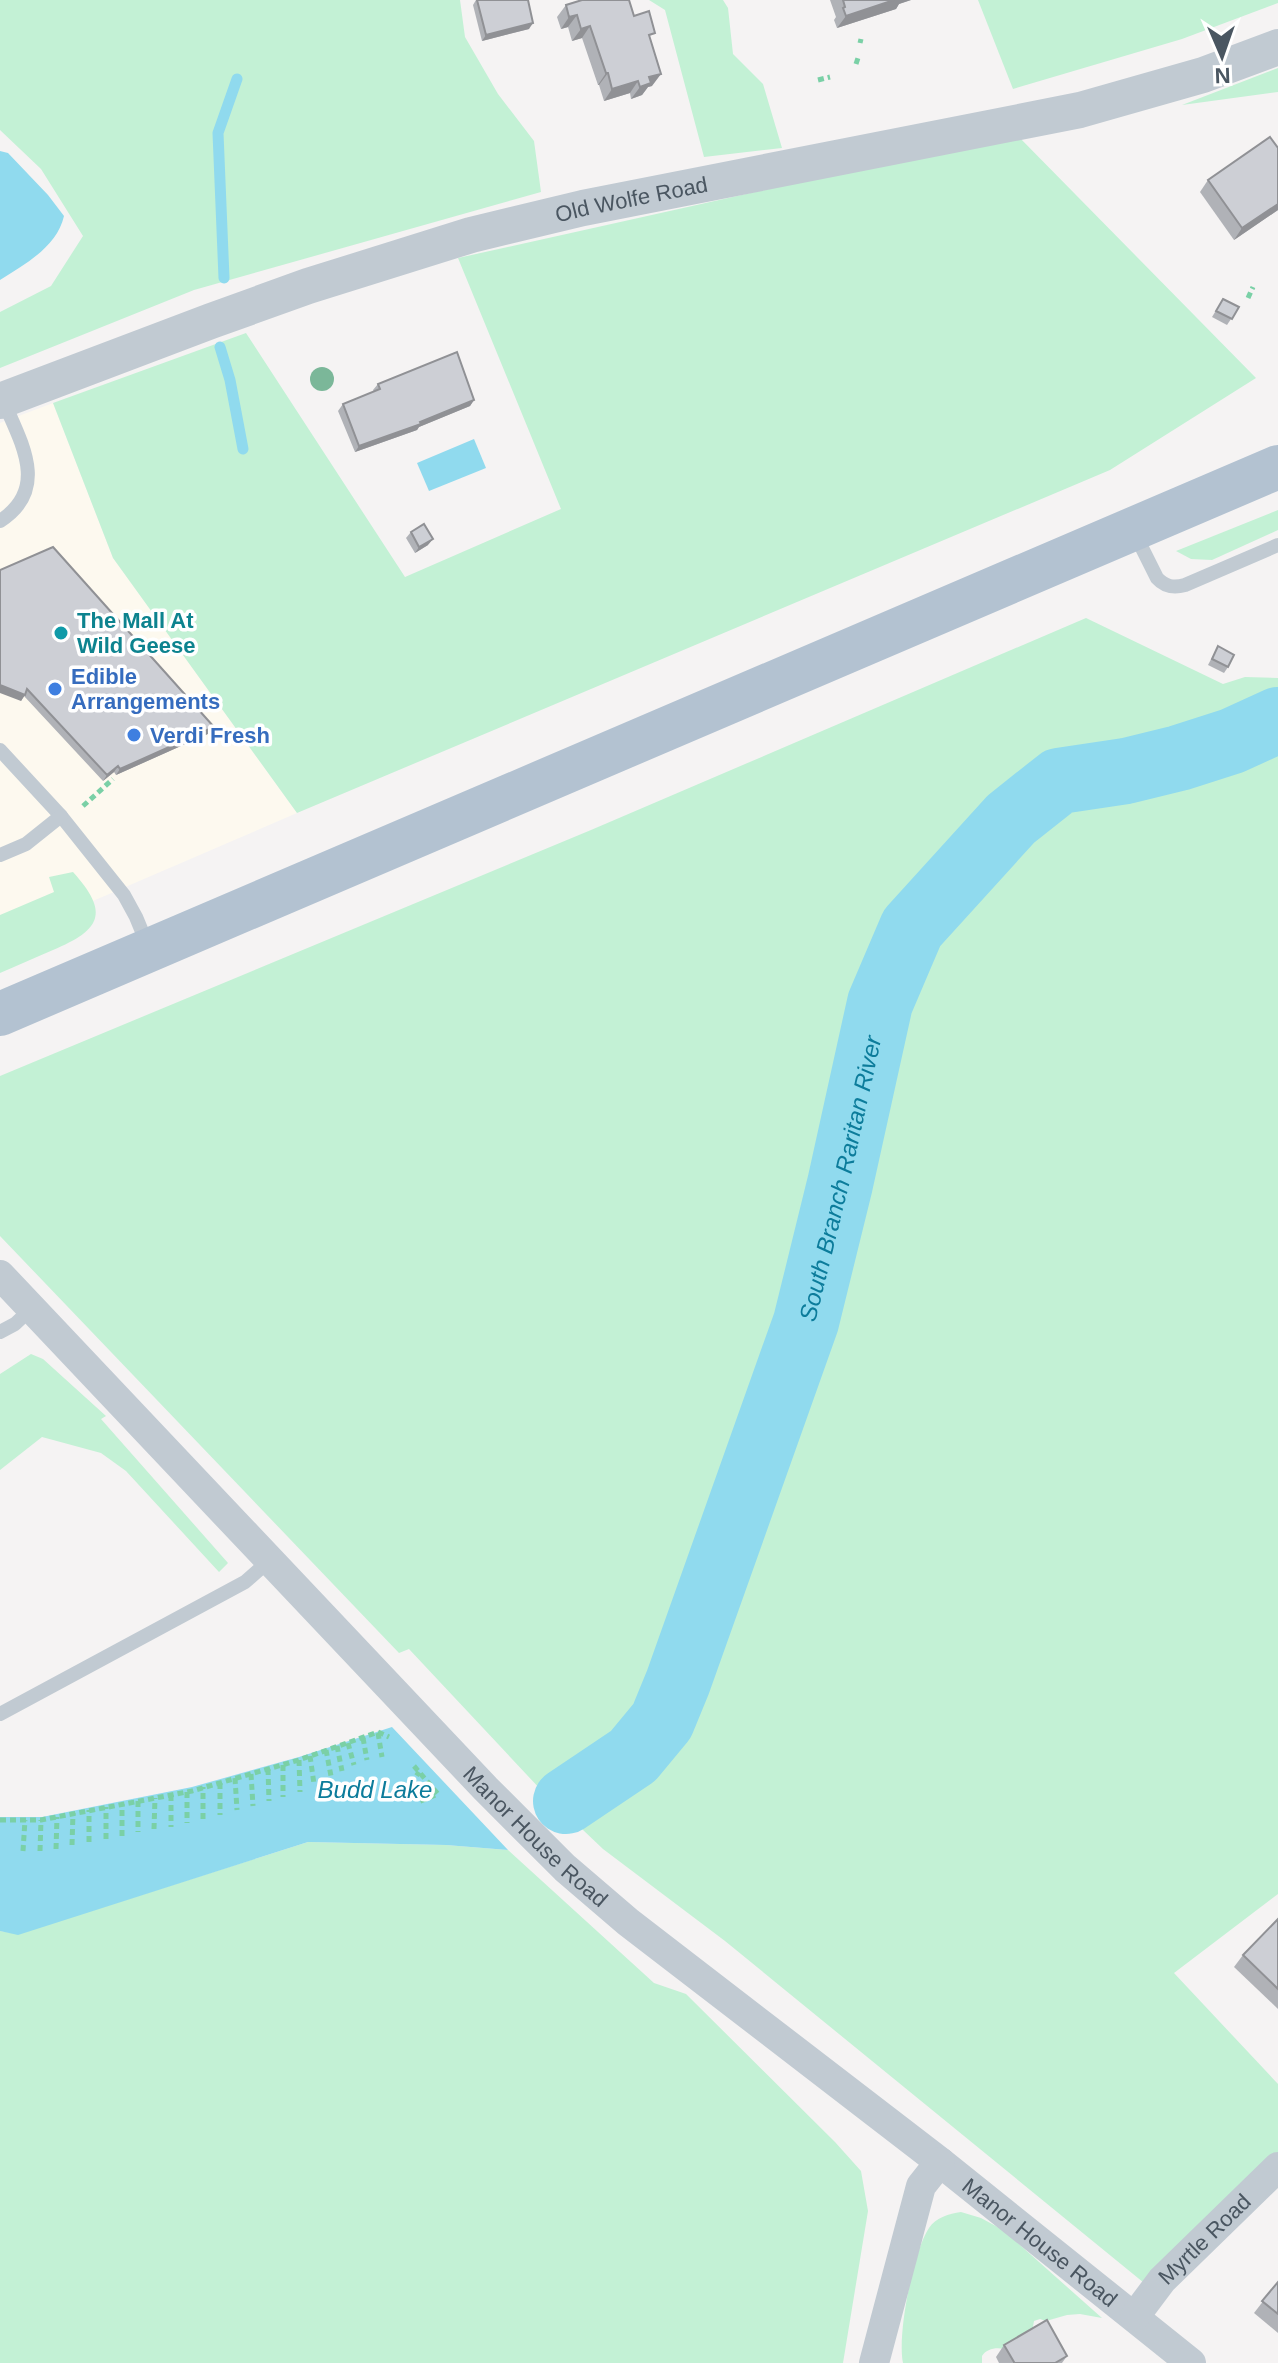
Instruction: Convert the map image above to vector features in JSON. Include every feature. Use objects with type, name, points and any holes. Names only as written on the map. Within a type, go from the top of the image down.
[{"type":"main road","points":[[0,1014],[1278,467]]},
{"type":"street","name":"Old Wolfe Road","points":[[2,400],[253,306],[471,235],[583,208],[1080,110],[1203,75],[1278,47]]},
{"type":"street","name":"Manor House Road","points":[[0,1275],[530,1835],[600,1900],[940,2162],[1191,2363]]},
{"type":"street","points":[[874,2363],[921,2186],[940,2162]]},
{"type":"street","name":"Myrtle Road","points":[[1139,2319],[1162,2280],[1278,2167]]},
{"type":"street","points":[[1139,2319],[1155,2363]]},
{"type":"lane","points":[[0,521],[18,505],[28,478],[25,451],[2,400]]},
{"type":"lane","points":[[1133,530],[1157,578],[1172,587],[1185,585],[1278,545]]},
{"type":"lane","points":[[0,750],[61,816],[124,895],[150,950]]},
{"type":"lane","points":[[0,855],[26,844],[61,816]]},
{"type":"lane","points":[[0,1332],[15,1324],[32,1308]]},
{"type":"lane","points":[[0,1714],[245,1582],[270,1560]]},
{"type":"path","points":[[818,80],[830,77]]},
{"type":"path","points":[[1248,298],[1253,287]]},
{"type":"path","points":[[61,816],[81,808],[113,779]]},
{"type":"path","points":[[378,1732],[382,1757]]},
{"type":"path","points":[[0,1820],[41,1820],[187,1792],[299,1760],[378,1732],[391,1738]]},
{"type":"path","points":[[363,1738],[367,1760]]},
{"type":"path","points":[[348,1743],[354,1765]]},
{"type":"path","points":[[337,1746],[342,1771]]},
{"type":"path","points":[[326,1750],[331,1776]]},
{"type":"path","points":[[310,1756],[314,1784]]},
{"type":"path","points":[[299,1760],[300,1792]]},
{"type":"path","points":[[410,1761],[438,1794],[418,1802]]},
{"type":"path","points":[[283,1765],[283,1797]]},
{"type":"path","points":[[268,1769],[269,1801]]},
{"type":"path","points":[[405,1792],[419,1772]]},
{"type":"path","points":[[251,1774],[253,1806]]},
{"type":"path","points":[[235,1778],[237,1810]]},
{"type":"path","points":[[220,1783],[220,1815]]},
{"type":"path","points":[[203,1787],[203,1819]]},
{"type":"path","points":[[187,1792],[187,1823]]},
{"type":"path","points":[[171,1795],[171,1827]]},
{"type":"path","points":[[154,1829],[155,1798]]},
{"type":"path","points":[[138,1801],[138,1832]]},
{"type":"path","points":[[122,1804],[122,1836]]},
{"type":"path","points":[[106,1807],[106,1839]]},
{"type":"path","points":[[89,1810],[89,1842]]},
{"type":"path","points":[[72,1845],[73,1813]]},
{"type":"path","points":[[56,1849],[57,1817]]},
{"type":"path","points":[[23,1851],[25,1820]]},
{"type":"path","points":[[40,1851],[41,1820]]},
{"type":"shaded area","points":[[53,403],[113,558],[297,813],[0,941],[0,423]]},
{"type":"green space","points":[[0,0],[460,0],[465,37],[498,94],[534,141],[541,192],[194,290],[0,368],[0,312],[51,286],[83,236],[41,169],[0,130]]},
{"type":"green space","points":[[649,0],[723,0],[728,8],[733,54],[763,84],[782,148],[704,157],[665,10]]},
{"type":"green space","points":[[978,0],[1278,0],[1278,3],[1182,39],[1013,89]]},
{"type":"green space","points":[[1278,68],[1278,92],[1182,105]]},
{"type":"green space","points":[[1016,134],[1256,378],[1110,470],[297,813],[113,558],[53,403],[246,333],[405,577],[561,509],[458,258]]},
{"type":"green space","points":[[1278,510],[1278,530],[1212,560],[1191,559],[1176,551]]},
{"type":"green space","points":[[1086,618],[1223,684],[1245,677],[1278,678],[1278,1894],[1174,1973],[1278,2084],[1278,2154],[1149,2287],[725,1941],[603,1849],[542,1791],[409,1649],[399,1653],[0,1236],[0,1076],[591,830]]},
{"type":"green space","points":[[73,872],[85,886],[96,909],[90,927],[69,943],[0,973],[0,915],[54,892],[49,877]]},
{"type":"green space","points":[[31,1354],[43,1359],[106,1416],[101,1419],[228,1563],[219,1572],[126,1471],[101,1453],[42,1437],[0,1470],[0,1374]]},
{"type":"green space","points":[[308,1842],[446,1845],[508,1850],[654,1983],[686,1994],[861,2171],[868,2211],[843,2363],[0,2363],[0,1931],[18,1934]]},
{"type":"green space","points":[[961,2212],[1003,2230],[1102,2318],[1080,2314],[1034,2321],[1032,2332],[1004,2349],[995,2348],[986,2352],[982,2363],[903,2363],[904,2314],[917,2255],[935,2221]]},
{"type":"water","points":[[0,151],[8,153],[64,216],[55,237],[47,246],[0,280]]},
{"type":"water","points":[[474,439],[486,468],[429,491],[417,463]]},
{"type":"water","name":"Budd Lake","points":[[392,1727],[508,1850],[446,1845],[308,1842],[18,1935],[0,1931],[0,1817],[42,1817],[192,1787]]},
{"type":"building","points":[[477,0],[528,0],[533,23],[486,35]]},
{"type":"building","points":[[582,0],[629,0],[634,16],[649,11],[655,33],[649,35],[661,74],[649,77],[651,83],[640,87],[638,81],[612,89],[590,26],[581,29],[577,15],[569,17],[566,5]]},
{"type":"building","points":[[843,0],[894,0],[846,16]]},
{"type":"building","points":[[1270,137],[1278,148],[1278,204],[1242,228],[1208,180]]},
{"type":"building","points":[[1223,299],[1239,307],[1232,319],[1216,311]]},
{"type":"building","points":[[457,352],[474,400],[421,424],[359,446],[343,404],[380,389],[378,384]]},
{"type":"building","points":[[424,524],[433,539],[419,547],[411,532]]},
{"type":"building","name":"The Mall At Wild Geese","points":[[53,547],[214,727],[120,769],[118,766],[107,775],[27,689],[25,695],[0,685],[0,570]]},
{"type":"building","points":[[1218,646],[1234,655],[1228,667],[1212,659]]},
{"type":"building","points":[[1278,1919],[1278,1989],[1243,1955]]},
{"type":"building","points":[[1278,2282],[1278,2314],[1262,2301]]},
{"type":"building","points":[[1047,2320],[1067,2356],[1055,2363],[1014,2363],[1004,2345]]},
{"type":"waterway","points":[[224,278],[218,133],[237,79]]},
{"type":"waterway","points":[[220,347],[230,380],[243,449]]},
{"type":"waterway","name":"South Branch Raritan River","points":[[566,1801],[633,1756],[662,1721],[678,1682],[806,1322],[880,1003],[912,928],[1011,819],[1059,781],[1126,771],[1179,758],[1232,741],[1278,720]]},
{"type":"place","name":"The Mall At Wild Geese","points":[[61,633]]},
{"type":"place","name":"Edible Arrangements","points":[[55,689]]},
{"type":"place","name":"Verdi Fresh","points":[[134,735]]}]
